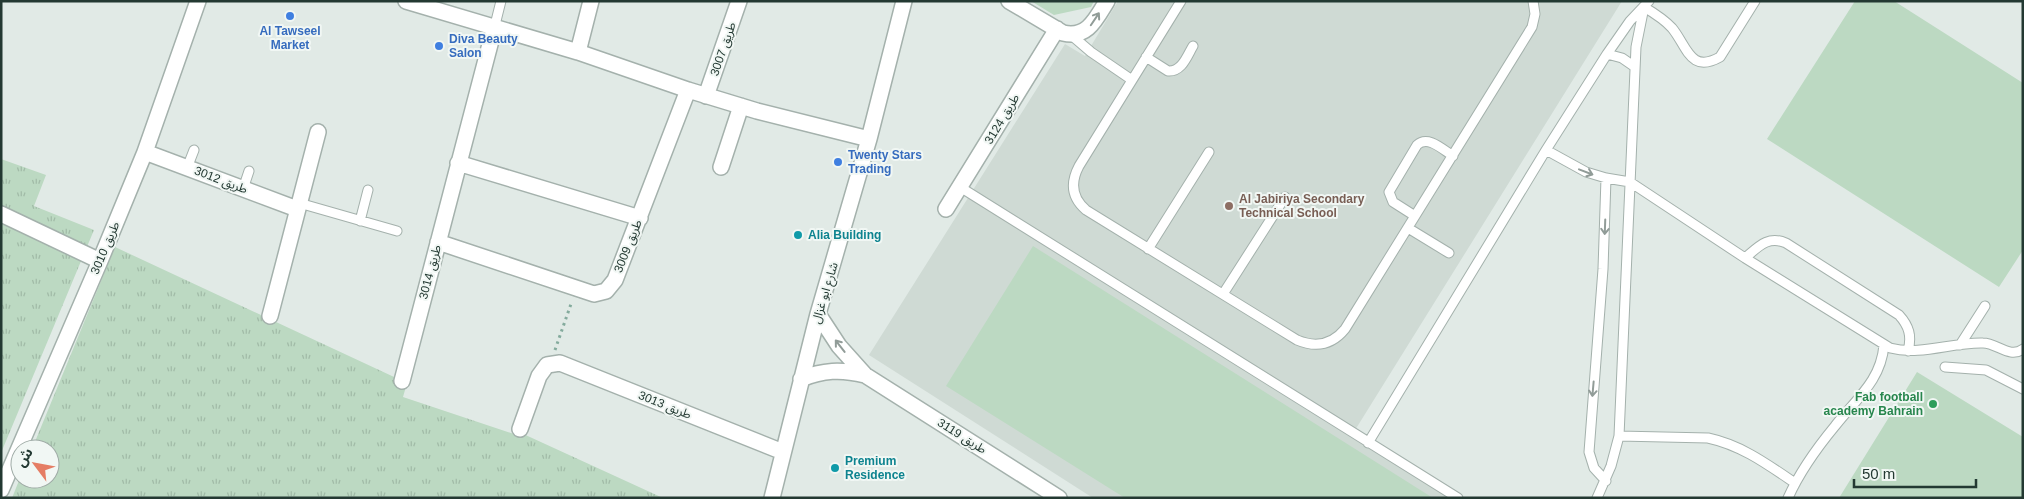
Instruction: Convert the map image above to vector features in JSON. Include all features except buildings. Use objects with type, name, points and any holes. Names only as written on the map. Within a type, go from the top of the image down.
[{"type":"street","name":"طريق 3010","points":[[1,490],[145,152],[198,1]]},
{"type":"street","points":[[406,1],[494,29],[578,52],[706,96],[869,140]]},
{"type":"street","points":[[578,52],[591,1]]},
{"type":"street","name":"طريق 3007","points":[[706,96],[739,1]]},
{"type":"street","name":"شارع ابو غزال","points":[[776,496],[783,452],[801,379],[869,140],[904,1]]},
{"type":"street","points":[[1009,1],[1063,32],[1083,32],[1089,28],[1107,1]]},
{"type":"street","name":"طريق 3014","points":[[402,381],[494,29]]},
{"type":"street","name":"طريق 3124","points":[[946,209],[1063,32]]},
{"type":"street","name":"طريق 3009","points":[[438,242],[594,294],[606,291],[615,280],[688,90]]},
{"type":"street","points":[[721,167],[741,106]]},
{"type":"street","points":[[270,316],[318,132]]},
{"type":"street","name":"طريق 3012","points":[[145,152],[243,189],[298,206]]},
{"type":"street","points":[[458,164],[640,218]]},
{"type":"street","points":[[1,214],[100,261]]},
{"type":"street","points":[[818,314],[839,346],[865,375]]},
{"type":"street","name":"طريق 3013","points":[[548,365],[560,363],[783,452]]},
{"type":"street","points":[[520,429],[539,376],[548,365]]},
{"type":"street","points":[[801,379],[816,373],[832,370],[849,371],[865,375]]},
{"type":"street","name":"طريق 3119","points":[[865,375],[1059,498]]},
{"type":"lane","name":"طريق 3014","points":[[494,29],[501,1]]},
{"type":"lane","points":[[1181,1],[1079,166],[1073,186],[1077,200],[1086,210],[1148,249],[1297,340],[1314,345],[1330,342],[1346,328],[1532,27],[1536,14],[1533,1]]},
{"type":"lane","points":[[1646,4],[1670,26],[1681,40],[1688,54],[1694,60],[1703,63],[1712,62],[1720,57],[1755,1]]},
{"type":"lane","points":[[1368,443],[1546,150],[1607,54],[1630,21],[1646,4]]},
{"type":"lane","points":[[1597,498],[1606,481],[1619,436],[1636,47],[1646,4]]},
{"type":"lane","points":[[1063,32],[1132,80]]},
{"type":"lane","points":[[1146,57],[1172,72],[1179,68],[1194,46]]},
{"type":"lane","points":[[1607,54],[1622,58],[1635,67]]},
{"type":"lane","points":[[1415,216],[1393,202],[1389,192],[1416,145],[1423,140],[1429,141],[1453,156]]},
{"type":"lane","points":[[187,168],[194,150]]},
{"type":"lane","points":[[1546,150],[1576,168],[1606,178],[1630,182],[1745,258],[1884,345],[1896,350],[1908,351],[1988,343],[2012,353],[2023,349]]},
{"type":"lane","points":[[1148,249],[1209,152]]},
{"type":"lane","points":[[243,189],[249,171]]},
{"type":"lane","points":[[1606,178],[1603,269],[1588,452],[1594,468],[1606,481]]},
{"type":"lane","points":[[960,187],[1458,498]]},
{"type":"lane","points":[[360,221],[368,190]]},
{"type":"lane","points":[[1223,294],[1285,197]]},
{"type":"lane","points":[[298,206],[397,231]]},
{"type":"lane","points":[[1408,228],[1449,253]]},
{"type":"lane","points":[[1745,258],[1767,241],[1774,240],[1786,243],[1899,315],[1908,328],[1910,343],[1908,351]]},
{"type":"lane","points":[[1960,345],[1985,306]]},
{"type":"lane","points":[[1788,498],[1808,461],[1872,382],[1881,364],[1884,345]]},
{"type":"lane","points":[[1945,367],[1986,370],[2023,390]]},
{"type":"lane","points":[[1619,436],[1708,438],[1721,441],[1747,452],[1795,483]]},
{"type":"path","points":[[548,365],[576,288]]},
{"type":"shaded area","name":"Al Jabiriya Secondary Technical School","points":[[1118,1],[1622,1],[1352,435],[1452,498],[1093,498],[869,355],[1065,44],[1085,56]]},
{"type":"green space","points":[[1031,1],[1094,1],[1091,7],[1054,15]]},
{"type":"green space","points":[[1855,1],[1894,1],[2023,83],[2023,250],[1999,287],[1767,139]]},
{"type":"green space","points":[[1,159],[46,175],[34,206],[94,230],[1,453]]},
{"type":"green space","points":[[1033,246],[1433,498],[1125,498],[946,386]]},
{"type":"green space","points":[[115,247],[407,383],[403,397],[517,435],[519,432],[663,498],[12,498],[16,489],[60,489],[60,439],[36,439]]},
{"type":"green space","name":"Fab football academy Bahrain","points":[[1917,372],[2023,437],[2023,498],[1839,498]]},
{"type":"place","name":"Al Tawseel Market","points":[[290,16]]},
{"type":"place","name":"Diva Beauty Salon","points":[[439,46]]},
{"type":"place","name":"Twenty Stars Trading","points":[[838,162]]},
{"type":"place","name":"Al Jabiriya Secondary Technical School","points":[[1229,206]]},
{"type":"place","name":"Alia Building","points":[[798,235]]},
{"type":"place","name":"Fab football academy Bahrain","points":[[1933,404]]},
{"type":"place","name":"Premium Residence","points":[[835,468]]}]
